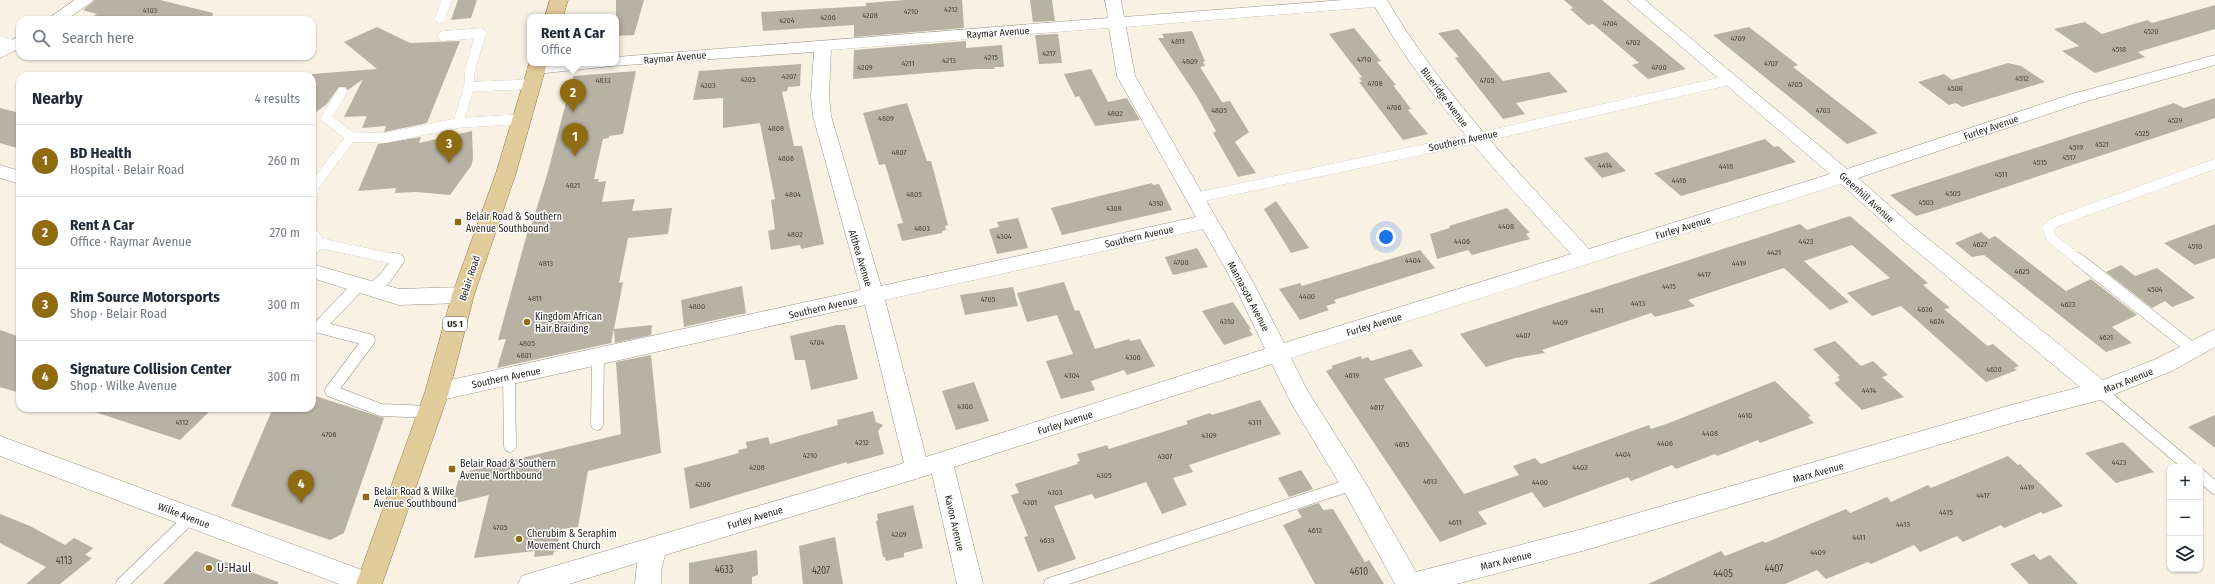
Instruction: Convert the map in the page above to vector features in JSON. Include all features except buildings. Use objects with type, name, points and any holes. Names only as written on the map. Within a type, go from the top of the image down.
[{"type":"main road","points":[[555,14],[559,0]]},
{"type":"main road","name":"Belair Road","points":[[369,584],[434,402],[463,294],[506,173],[520,119],[535,72]]},
{"type":"street","points":[[60,16],[86,0]]},
{"type":"street","name":"Mannasota Avenue","points":[[1113,0],[1126,76],[1208,221],[1279,353],[1298,395],[1353,484],[1410,584]]},
{"type":"street","name":"Greenhill Avenue","points":[[1635,0],[1845,176],[1859,191],[1903,229],[2100,391]]},
{"type":"street","name":"Raymar Avenue","points":[[619,62],[1379,1]]},
{"type":"street","name":"Blueridge Avenue","points":[[1379,1],[1439,92],[1477,138],[1585,257]]},
{"type":"street","name":"Althea Avenue","points":[[823,45],[820,96],[822,116],[873,296],[916,469]]},
{"type":"street","name":"Furley Avenue","points":[[531,584],[941,462],[1279,353],[1845,176],[2078,98],[2215,60]]},
{"type":"street","points":[[535,72],[582,66]]},
{"type":"street","points":[[0,171],[16,177]]},
{"type":"street","name":"Southern Avenue","points":[[434,402],[509,377],[1208,221]]},
{"type":"street","points":[[316,271],[399,297],[463,294]]},
{"type":"street","name":"Marx Avenue","points":[[1410,584],[1586,539],[2015,413],[2100,391],[2164,365],[2194,350],[2215,337]]},
{"type":"street","name":"Wilke Avenue","points":[[0,446],[369,584]]},
{"type":"street","name":"Kavon Avenue","points":[[941,462],[970,584]]},
{"type":"street","points":[[648,584],[648,571],[654,548]]},
{"type":"lane","points":[[440,18],[447,0]]},
{"type":"lane","points":[[443,36],[481,33],[470,70],[468,87],[458,123]]},
{"type":"lane","points":[[468,87],[535,72]]},
{"type":"lane","name":"Southern Avenue","points":[[1195,198],[1477,138],[1730,80]]},
{"type":"lane","points":[[342,92],[326,118],[351,137],[385,138],[458,123],[520,119]]},
{"type":"lane","points":[[316,183],[351,137]]},
{"type":"lane","points":[[2194,350],[2051,238],[2048,228],[2055,222],[2215,164]]},
{"type":"lane","points":[[316,237],[320,243],[398,260],[386,277],[366,287],[316,325]]},
{"type":"lane","points":[[316,247],[320,243]]},
{"type":"lane","points":[[316,326],[370,340],[331,391],[381,410],[434,402]]},
{"type":"lane","points":[[597,424],[598,357]]},
{"type":"lane","points":[[509,377],[510,446]]},
{"type":"lane","points":[[2100,391],[2186,464]]},
{"type":"lane","points":[[2203,478],[2215,488]]},
{"type":"lane","points":[[1050,584],[1353,484]]},
{"type":"lane","points":[[122,584],[191,517]]},
{"type":"place","name":"Rent A Car","points":[[573,112]]},
{"type":"place","name":"BD Health","points":[[575,156]]},
{"type":"place","name":"Rim Source Motorsports","points":[[449,163]]},
{"type":"place","name":"Belair Road & Southern Avenue Southbound","points":[[458,222]]},
{"type":"place","name":"Kingdom African Hair Braiding","points":[[527,322]]},
{"type":"place","name":"Belair Road & Southern Avenue Northbound","points":[[452,469]]},
{"type":"place","name":"Belair Road & Wilke Avenue Southbound","points":[[366,497]]},
{"type":"place","name":"Signature Collision Center","points":[[301,503]]},
{"type":"place","name":"Cherubim & Seraphim Movement Church","points":[[519,539]]},
{"type":"place","name":"U-Haul","points":[[209,568]]}]
